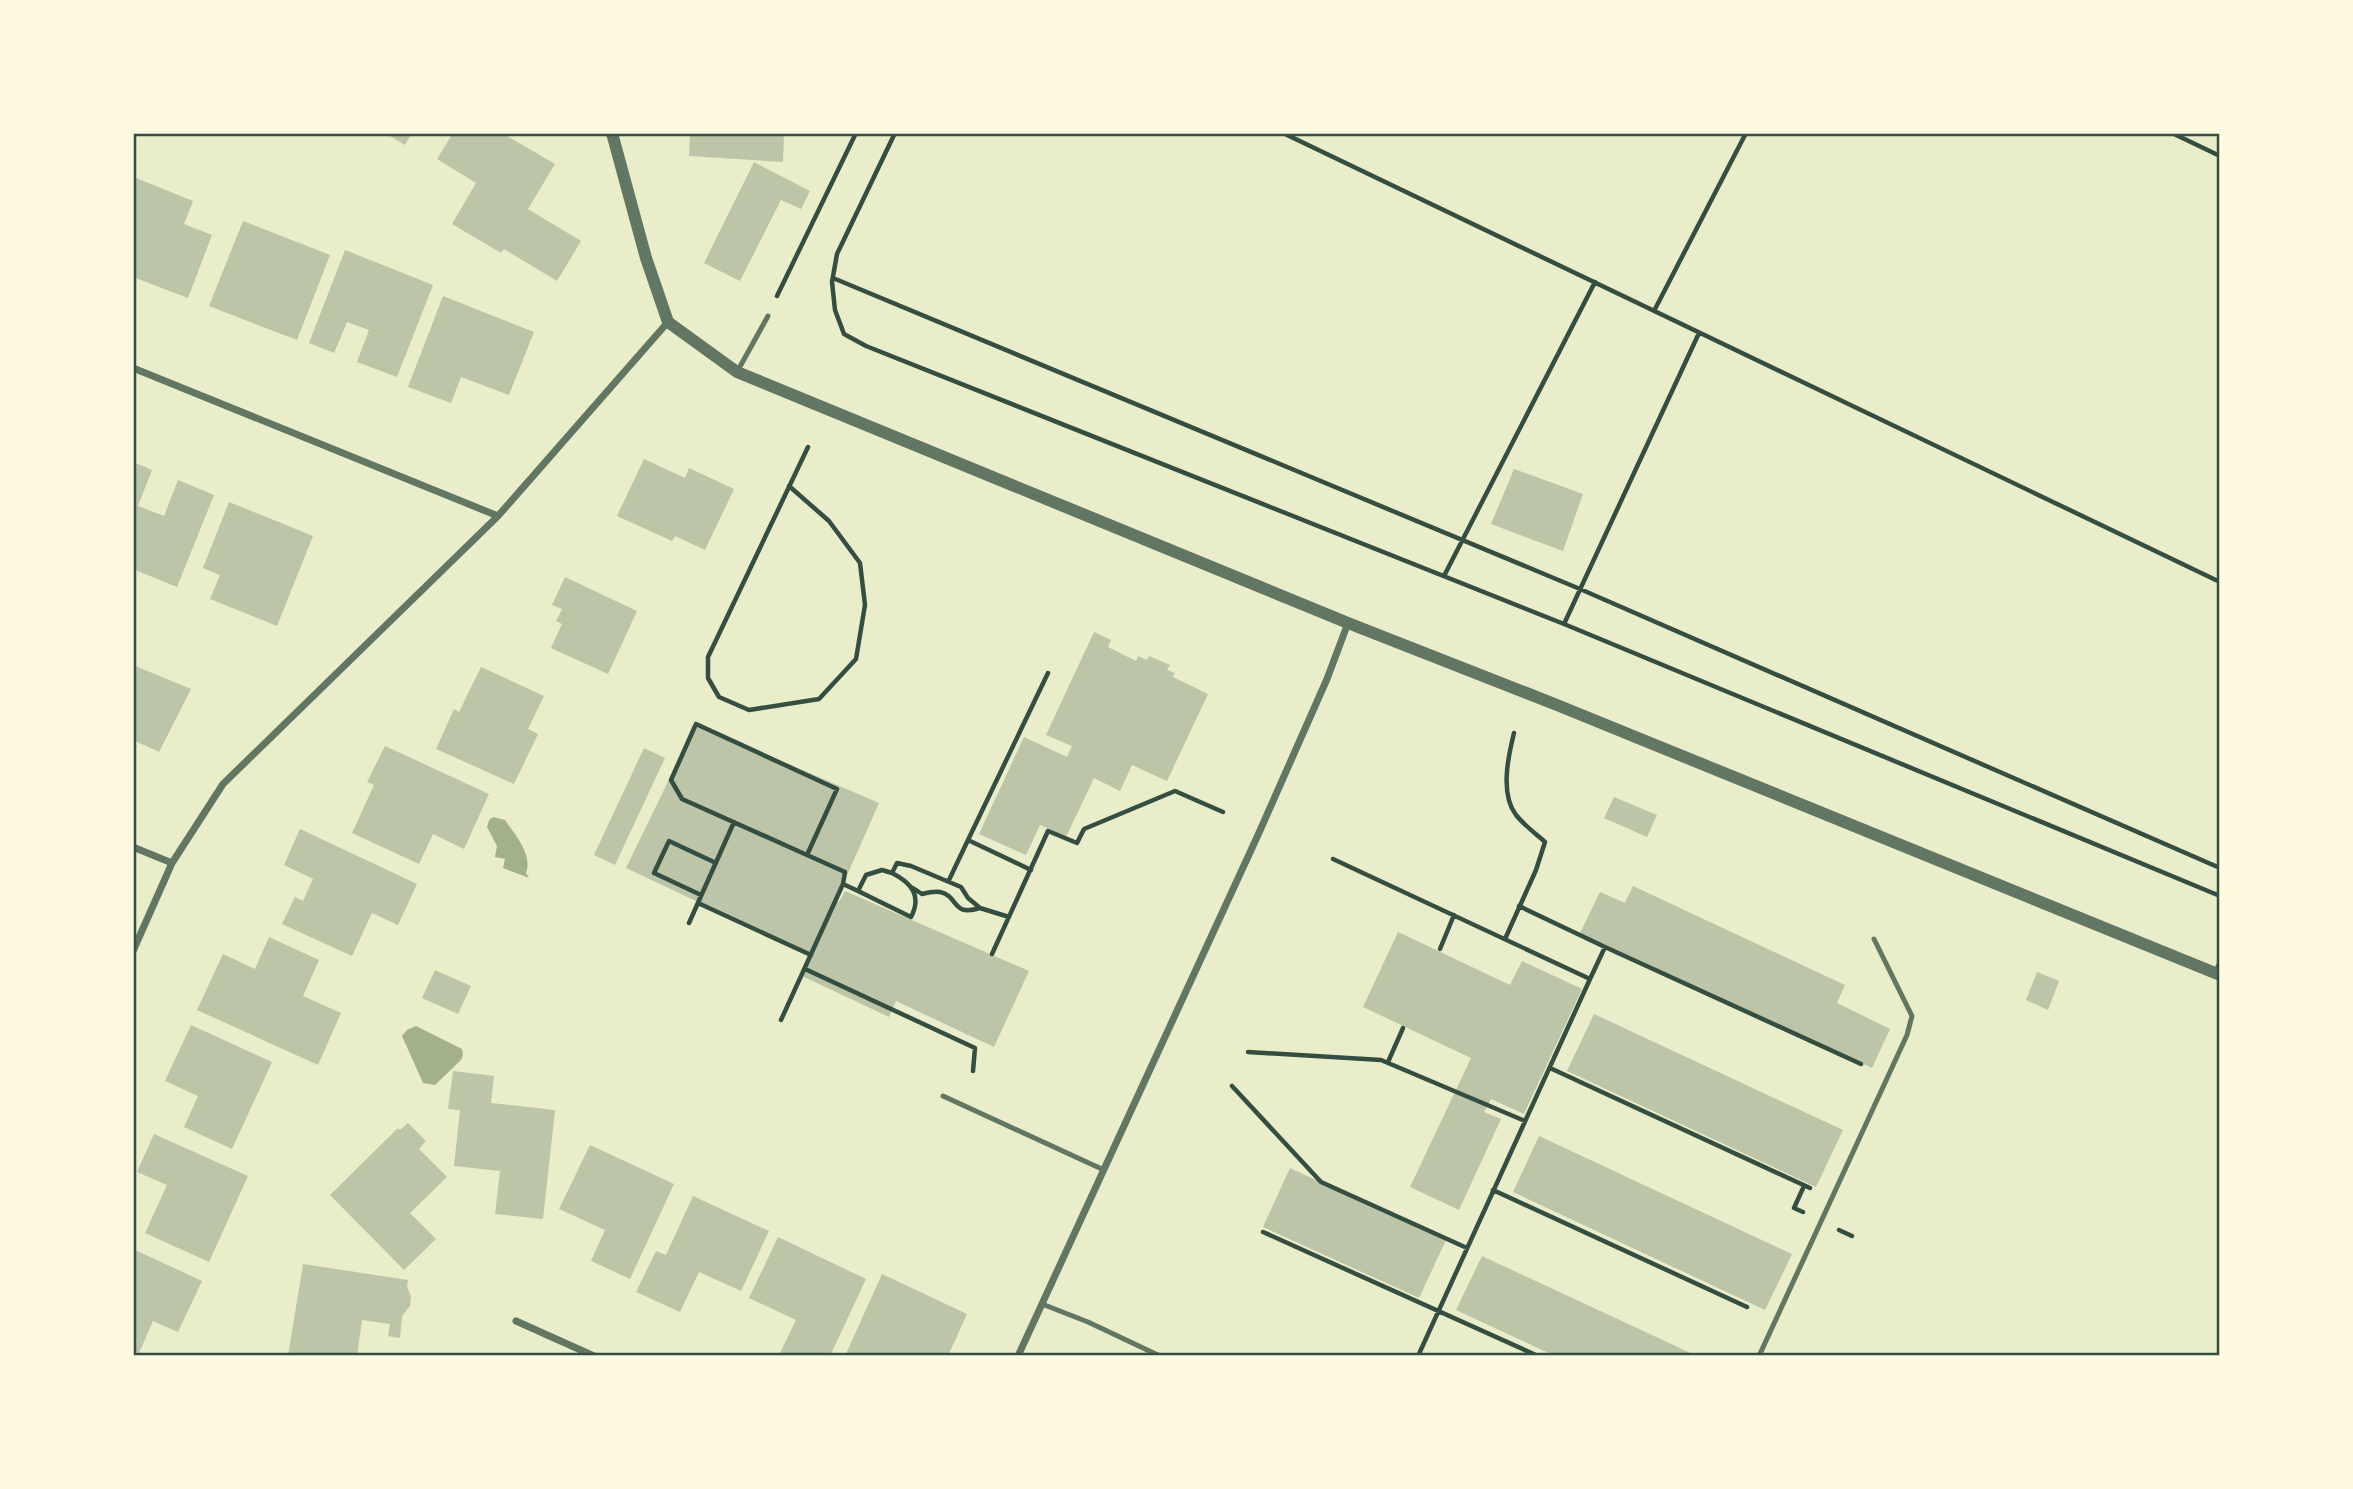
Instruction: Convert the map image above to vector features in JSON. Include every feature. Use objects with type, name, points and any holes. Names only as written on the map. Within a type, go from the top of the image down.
[{"type":"street","points":[[612,133],[646,258],[668,322],[737,372],[1348,623],[2218,970]]},
{"type":"street","points":[[133,951],[172,863],[223,784],[498,516],[668,322]]},
{"type":"street","points":[[133,368],[498,516]]},
{"type":"street","points":[[1018,1356],[1258,835],[1327,679],[1348,623]]},
{"type":"street","points":[[133,846],[172,863]]},
{"type":"street","points":[[516,1321],[594,1356]]},
{"type":"lane","points":[[737,372],[768,316]]},
{"type":"lane","points":[[1759,1356],[1907,1035],[1912,1016],[1874,939]]},
{"type":"lane","points":[[943,1096],[1104,1170]]},
{"type":"lane","points":[[1042,1304],[1160,1356]]},
{"type":"path","points":[[768,316],[856,133]]},
{"type":"path","points":[[895,133],[838,254],[833,278],[835,310],[844,334],[866,346],[1564,624],[2220,896]]},
{"type":"path","points":[[1283,133],[2220,582]]},
{"type":"path","points":[[1654,311],[1746,133]]},
{"type":"path","points":[[2172,133],[2220,156]]},
{"type":"path","points":[[833,278],[1580,589],[2220,868]]},
{"type":"path","points":[[1444,576],[1595,282]]},
{"type":"path","points":[[1564,624],[1699,333]]},
{"type":"path","points":[[789,486],[829,521],[860,564],[864,605],[856,659],[819,699],[749,710],[719,697],[708,678],[708,657],[789,486],[808,447]]},
{"type":"path","points":[[949,880],[1048,673]]},
{"type":"path","points":[[781,1020],[843,884],[845,872],[807,855],[734,822],[682,799],[671,780],[696,724],[837,789],[807,855]]},
{"type":"path","points":[[1505,939],[1545,842],[1515,814],[1507,793],[1514,733]]},
{"type":"path","points":[[992,954],[1048,831],[1077,843],[1084,829],[1175,791],[1223,812]]},
{"type":"path","points":[[689,923],[734,822]]},
{"type":"path","points":[[968,840],[1031,870]]},
{"type":"path","points":[[701,895],[654,873],[669,841],[716,863]]},
{"type":"path","points":[[1333,859],[1590,979]]},
{"type":"path","points":[[892,873],[897,863],[949,880],[961,887],[968,898],[980,908],[1009,917]]},
{"type":"path","points":[[859,891],[866,875],[882,870],[892,873],[922,894],[939,892],[965,911],[980,908]]},
{"type":"path","points":[[843,884],[911,917],[916,900],[912,887]]},
{"type":"path","points":[[698,903],[811,955]]},
{"type":"path","points":[[1519,906],[1861,1064]]},
{"type":"path","points":[[1440,949],[1454,915]]},
{"type":"path","points":[[1418,1356],[1605,947]]},
{"type":"path","points":[[805,969],[975,1048],[973,1071]]},
{"type":"path","points":[[1388,1062],[1403,1028]]},
{"type":"path","points":[[1248,1052],[1381,1060],[1525,1121]]},
{"type":"path","points":[[1550,1068],[1810,1188]]},
{"type":"path","points":[[1232,1086],[1321,1182],[1467,1248]]},
{"type":"path","points":[[1493,1191],[1747,1307]]},
{"type":"path","points":[[1263,1232],[1538,1356]]},
{"type":"shaded area","points":[[493,817],[505,820],[522,845],[529,878],[503,868],[505,859],[495,857],[497,846],[487,827]]},
{"type":"shaded area","points":[[416,1026],[462,1049],[461,1060],[435,1085],[423,1083],[402,1036]]},
{"type":"building","points":[[385,133],[412,133],[405,145]]},
{"type":"building","points":[[453,133],[502,133],[555,164],[528,209],[581,241],[557,281],[504,249],[501,253],[452,224],[476,183],[437,159]]},
{"type":"building","points":[[690,133],[784,133],[783,162],[689,156]]},
{"type":"building","points":[[754,162],[810,191],[801,209],[781,200],[740,281],[704,263]]},
{"type":"building","points":[[136,178],[193,201],[184,224],[212,235],[188,298],[133,277],[133,185]]},
{"type":"building","points":[[243,221],[330,255],[297,340],[209,306]]},
{"type":"building","points":[[345,250],[433,285],[397,377],[357,362],[369,330],[347,322],[334,353],[309,343]]},
{"type":"building","points":[[443,296],[534,332],[509,395],[461,377],[451,403],[408,387]]},
{"type":"building","points":[[644,459],[685,478],[689,468],[734,489],[705,550],[675,536],[672,541],[617,516]]},
{"type":"building","points":[[133,462],[152,470],[138,506],[164,516],[178,480],[214,495],[177,587],[133,569]]},
{"type":"building","points":[[1514,469],[1583,494],[1563,551],[1491,524]]},
{"type":"building","points":[[229,502],[313,536],[277,626],[210,599],[220,575],[203,568]]},
{"type":"building","points":[[565,577],[637,611],[608,674],[551,648],[562,624],[556,621],[562,609],[552,605]]},
{"type":"building","points":[[1094,632],[1111,640],[1108,647],[1136,661],[1138,656],[1147,660],[1149,656],[1170,665],[1167,670],[1175,673],[1173,677],[1208,694],[1167,781],[1132,765],[1120,791],[1094,778],[1066,837],[1040,825],[1026,855],[979,834],[1024,737],[1067,757],[1072,746],[1046,735]]},
{"type":"building","points":[[133,665],[191,689],[159,752],[133,740]]},
{"type":"building","points":[[481,667],[544,696],[528,729],[538,734],[514,784],[436,749],[454,709],[459,712]]},
{"type":"building","points":[[696,724],[879,803],[836,900],[839,902],[845,891],[1029,971],[994,1047],[896,1001],[889,1017],[802,976],[811,955],[626,868]]},
{"type":"building","points":[[385,746],[489,794],[464,849],[433,834],[419,864],[352,833],[374,785],[367,782]]},
{"type":"building","points":[[644,748],[665,758],[615,865],[594,855]]},
{"type":"building","points":[[1614,797],[1657,815],[1647,837],[1604,818]]},
{"type":"building","points":[[300,829],[417,884],[398,925],[372,913],[352,956],[282,924],[295,897],[303,901],[313,879],[284,865]]},
{"type":"building","points":[[1633,886],[1845,985],[1837,1003],[1890,1029],[1872,1068],[1580,933],[1600,892],[1625,903]]},
{"type":"building","points":[[1398,932],[1510,985],[1522,961],[1582,989],[1524,1114],[1491,1099],[1484,1112],[1501,1119],[1459,1210],[1410,1187],[1471,1058],[1363,1007]]},
{"type":"building","points":[[269,937],[319,960],[303,996],[341,1013],[318,1065],[197,1010],[223,954],[255,969]]},
{"type":"building","points":[[435,970],[471,986],[458,1014],[422,998]]},
{"type":"building","points":[[2037,972],[2059,981],[2048,1010],[2026,1000]]},
{"type":"building","points":[[1594,1014],[1843,1130],[1816,1187],[1567,1071]]},
{"type":"building","points":[[191,1025],[272,1062],[232,1149],[184,1127],[198,1096],[165,1081]]},
{"type":"building","points":[[453,1071],[494,1076],[491,1103],[555,1110],[543,1219],[495,1214],[500,1171],[454,1166],[460,1110],[448,1109]]},
{"type":"building","points":[[408,1123],[426,1141],[419,1149],[447,1177],[410,1213],[436,1239],[404,1270],[330,1195],[398,1128],[400,1130]]},
{"type":"building","points":[[154,1134],[248,1176],[209,1262],[145,1233],[167,1185],[137,1172]]},
{"type":"building","points":[[1539,1136],[1792,1254],[1765,1310],[1513,1192]]},
{"type":"building","points":[[590,1145],[674,1184],[630,1279],[591,1261],[605,1230],[559,1209]]},
{"type":"building","points":[[1290,1168],[1446,1240],[1419,1298],[1263,1227]]},
{"type":"building","points":[[693,1196],[769,1231],[741,1291],[699,1272],[680,1312],[636,1292],[656,1251],[666,1255]]},
{"type":"building","points":[[778,1237],[866,1279],[830,1356],[779,1355],[796,1320],[749,1298]]},
{"type":"building","points":[[133,1249],[202,1281],[178,1332],[153,1321],[139,1353],[133,1350]]},
{"type":"building","points":[[1482,1256],[1697,1356],[1555,1356],[1456,1310]]},
{"type":"building","points":[[303,1264],[408,1280],[410,1306],[402,1316],[400,1338],[388,1336],[390,1324],[362,1320],[357,1356],[288,1356]]},
{"type":"building","points":[[882,1274],[967,1314],[948,1356],[901,1356],[896,1353],[895,1356],[845,1356]]}]
